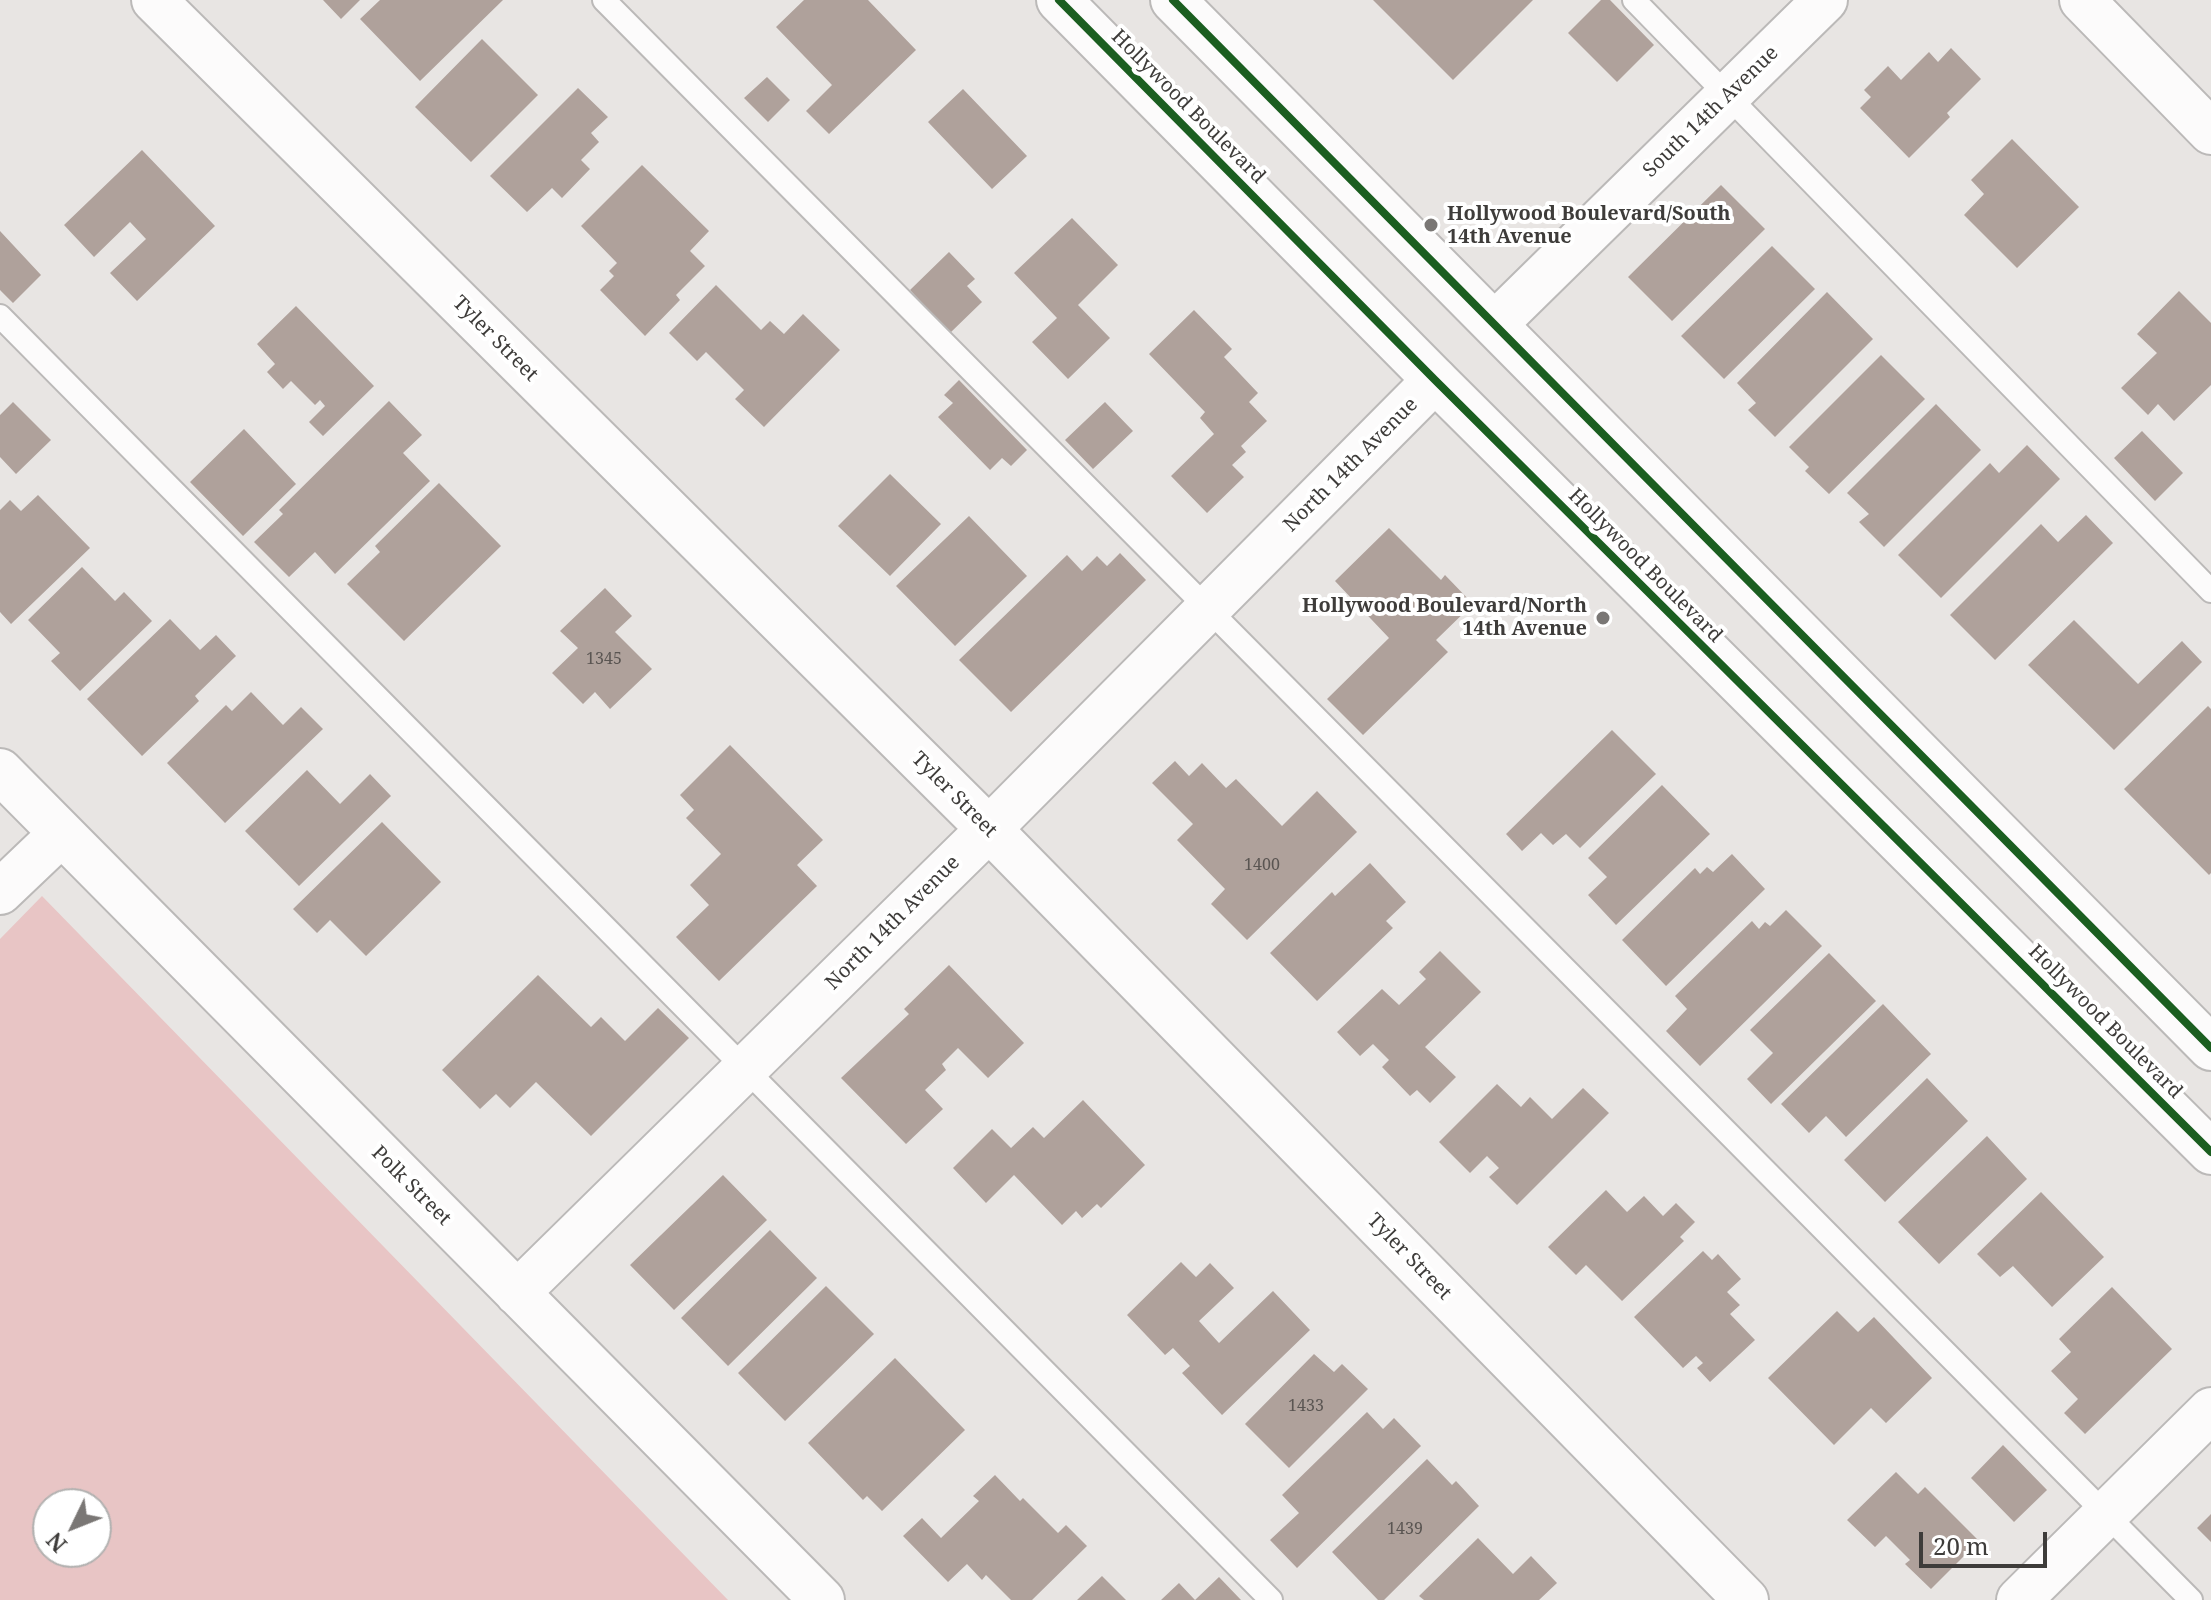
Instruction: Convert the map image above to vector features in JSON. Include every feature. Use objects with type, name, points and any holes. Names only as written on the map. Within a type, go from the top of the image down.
[{"type":"street","name":"Tyler Street","points":[[154,0],[989,829],[1746,1600]]},
{"type":"street","name":"Hollywood Boulevard","points":[[1059,0],[1435,380],[2195,1128],[2211,1152]]},
{"type":"street","points":[[1173,0],[2211,1048]]},
{"type":"street","name":"South 14th Avenue","points":[[1495,324],[1825,0]]},
{"type":"street","points":[[2082,0],[2211,132]]},
{"type":"street","name":"North 14th Avenue","points":[[517,1293],[989,829],[1435,380]]},
{"type":"street","name":"Polk Street","points":[[0,771],[822,1600]]},
{"type":"street","points":[[0,892],[61,834]]},
{"type":"street","points":[[2019,1600],[2211,1410]]},
{"type":"lane","points":[[604,0],[2191,1600]]},
{"type":"lane","points":[[1634,0],[2211,591]]},
{"type":"lane","points":[[0,316],[1271,1600]]},
{"type":"shaded area","points":[[42,896],[728,1600],[0,1600],[0,939]]},
{"type":"building","points":[[323,0],[360,0],[341,19]]},
{"type":"building","points":[[380,0],[503,0],[420,81],[360,19]]},
{"type":"building","points":[[804,0],[868,0],[916,50],[829,134],[806,111],[832,85],[776,27]]},
{"type":"building","points":[[1373,0],[1533,0],[1453,80]]},
{"type":"building","points":[[1601,0],[1610,0],[1654,45],[1617,82],[1568,33]]},
{"type":"building","points":[[482,39],[538,95],[471,162],[415,107]]},
{"type":"building","points":[[1951,48],[1981,79],[1947,113],[1950,117],[1909,158],[1860,108],[1871,97],[1864,90],[1888,66],[1901,80],[1929,52],[1938,62]]},
{"type":"building","points":[[767,77],[790,100],[768,122],[744,98]]},
{"type":"building","points":[[578,88],[608,117],[591,133],[599,142],[581,160],[590,169],[562,198],[552,188],[527,212],[490,176]]},
{"type":"building","points":[[963,89],[1027,156],[992,189],[928,122]]},
{"type":"building","points":[[2012,139],[2079,207],[2017,268],[1964,215],[1984,194],[1971,180]]},
{"type":"building","points":[[142,150],[215,226],[137,301],[110,273],[146,239],[130,222],[94,257],[64,225]]},
{"type":"building","points":[[642,165],[709,231],[690,251],[705,266],[676,295],[680,300],[645,336],[600,290],[614,276],[609,271],[617,263],[581,226]]},
{"type":"building","points":[[1721,185],[1765,229],[1672,321],[1628,277]]},
{"type":"building","points":[[1072,218],[1118,265],[1078,305],[1110,338],[1068,379],[1032,342],[1057,318],[1014,273]]},
{"type":"building","points":[[0,231],[41,275],[13,303],[0,290]]},
{"type":"building","points":[[1772,246],[1815,289],[1724,379],[1681,336]]},
{"type":"building","points":[[949,252],[975,279],[967,286],[982,302],[950,333],[910,290]]},
{"type":"building","points":[[716,285],[761,330],[770,321],[784,334],[803,314],[840,350],[764,427],[735,399],[744,390],[706,352],[697,361],[669,333]]},
{"type":"building","points":[[2179,291],[2211,323],[2211,385],[2174,421],[2158,404],[2148,415],[2121,388],[2157,353],[2137,334]]},
{"type":"building","points":[[1827,292],[1873,339],[1775,437],[1748,410],[1756,403],[1737,383]]},
{"type":"building","points":[[296,306],[374,386],[323,436],[309,422],[325,406],[320,400],[315,405],[291,381],[283,389],[267,372],[275,364],[257,344]]},
{"type":"building","points":[[1194,310],[1232,349],[1224,357],[1258,393],[1249,402],[1267,421],[1241,446],[1246,452],[1232,465],[1244,477],[1207,513],[1171,476],[1214,434],[1200,418],[1205,412],[1149,354]]},
{"type":"building","points":[[1881,355],[1925,399],[1829,494],[1805,471],[1809,467],[1789,447]]},
{"type":"building","points":[[959,380],[1027,450],[1011,466],[1002,458],[990,470],[938,417],[953,403],[944,395]]},
{"type":"building","points":[[389,401],[422,435],[403,453],[430,481],[335,574],[315,552],[289,577],[254,542],[283,514],[279,510]]},
{"type":"building","points":[[13,402],[51,440],[16,474],[0,457],[0,415]]},
{"type":"building","points":[[1105,402],[1133,431],[1093,469],[1065,440]]},
{"type":"building","points":[[1936,404],[1981,450],[1884,547],[1859,522],[1869,514],[1847,493]]},
{"type":"building","points":[[244,429],[296,484],[243,536],[190,482]]},
{"type":"building","points":[[2142,431],[2183,473],[2155,501],[2114,458]]},
{"type":"building","points":[[2027,445],[2060,479],[1941,598],[1898,555],[1990,463],[1999,473]]},
{"type":"building","points":[[890,474],[941,524],[890,576],[838,526]]},
{"type":"building","points":[[439,483],[501,546],[404,641],[347,584],[380,552],[375,546]]},
{"type":"building","points":[[38,495],[90,548],[11,624],[0,612],[0,510],[10,500],[21,511]]},
{"type":"building","points":[[2086,515],[2113,543],[1995,660],[1950,615],[2041,524],[2058,542]]},
{"type":"building","points":[[969,516],[1027,576],[955,646],[896,586]]},
{"type":"building","points":[[1389,528],[1441,580],[1445,575],[1473,604],[1436,640],[1448,652],[1363,735],[1327,699],[1389,638],[1335,581]]},
{"type":"building","points":[[1120,553],[1146,580],[1011,712],[959,660],[1067,555],[1082,571],[1097,556],[1107,566]]},
{"type":"building","points":[[82,567],[115,601],[124,592],[152,621],[80,691],[51,661],[60,653],[28,620]]},
{"type":"building","points":[[605,588],[632,616],[615,632],[652,669],[610,709],[595,692],[583,704],[552,673],[578,648],[560,631]]},
{"type":"building","points":[[170,619],[200,650],[216,635],[236,656],[195,696],[199,701],[142,756],[87,699]]},
{"type":"building","points":[[2074,620],[2138,684],[2182,641],[2202,662],[2114,750],[2028,665]]},
{"type":"building","points":[[251,692],[283,725],[301,707],[323,729],[225,823],[167,763],[226,705],[232,711]]},
{"type":"building","points":[[2208,706],[2211,709],[2209,875],[2124,789]]},
{"type":"building","points":[[1612,730],[1656,774],[1580,848],[1566,834],[1553,845],[1541,833],[1522,851],[1506,834]]},
{"type":"building","points":[[730,745],[823,840],[797,865],[817,886],[719,981],[676,937],[709,905],[690,885],[721,854],[686,818],[694,810],[680,795]]},
{"type":"building","points":[[1175,761],[1189,776],[1202,763],[1226,788],[1236,779],[1282,826],[1317,791],[1357,832],[1247,940],[1211,904],[1225,889],[1177,840],[1193,824],[1152,783]]},
{"type":"building","points":[[307,770],[340,804],[370,774],[391,796],[299,886],[245,831]]},
{"type":"building","points":[[1662,785],[1710,834],[1616,925],[1588,895],[1607,877],[1588,858]]},
{"type":"building","points":[[382,822],[441,882],[366,956],[330,920],[317,933],[293,909]]},
{"type":"building","points":[[1732,854],[1765,889],[1666,986],[1622,940],[1695,868],[1700,874],[1707,867],[1713,872]]},
{"type":"building","points":[[1370,863],[1406,902],[1386,921],[1393,928],[1317,1001],[1270,953],[1332,892],[1335,896]]},
{"type":"building","points":[[1786,910],[1822,946],[1700,1066],[1666,1031],[1687,1009],[1675,996],[1752,921],[1759,929],[1765,922],[1770,926]]},
{"type":"building","points":[[1440,951],[1481,992],[1425,1047],[1456,1077],[1430,1103],[1417,1090],[1410,1096],[1382,1067],[1389,1060],[1373,1044],[1360,1056],[1337,1032],[1382,989],[1399,1005],[1426,979],[1419,972]]},
{"type":"building","points":[[1829,953],[1876,1001],[1771,1104],[1747,1079],[1773,1053],[1750,1030]]},
{"type":"building","points":[[949,965],[1024,1043],[988,1078],[958,1048],[942,1064],[946,1070],[925,1090],[943,1109],[906,1144],[841,1078],[909,1014],[904,1009]]},
{"type":"building","points":[[538,975],[591,1027],[601,1017],[625,1041],[658,1008],[689,1038],[591,1136],[536,1082],[510,1108],[496,1094],[480,1109],[442,1070]]},
{"type":"building","points":[[1883,1004],[1931,1054],[1846,1137],[1826,1116],[1809,1133],[1781,1104]]},
{"type":"building","points":[[1927,1078],[1968,1121],[1885,1202],[1844,1160]]},
{"type":"building","points":[[1497,1084],[1521,1107],[1530,1097],[1552,1119],[1583,1088],[1609,1113],[1517,1205],[1489,1177],[1499,1168],[1487,1156],[1470,1173],[1439,1142]]},
{"type":"building","points":[[1083,1100],[1145,1165],[1101,1208],[1097,1204],[1082,1218],[1076,1211],[1062,1225],[1014,1175],[986,1203],[953,1168],[992,1129],[1011,1148],[1033,1127],[1044,1138]]},
{"type":"building","points":[[1987,1136],[2027,1179],[1939,1264],[1898,1222]]},
{"type":"building","points":[[723,1175],[767,1220],[674,1310],[630,1265]]},
{"type":"building","points":[[1606,1190],[1627,1212],[1644,1196],[1663,1216],[1676,1203],[1695,1222],[1680,1237],[1684,1241],[1622,1301],[1586,1265],[1576,1275],[1548,1247]]},
{"type":"building","points":[[2041,1192],[2104,1257],[2052,1307],[2013,1266],[2000,1277],[1977,1254]]},
{"type":"building","points":[[770,1230],[817,1278],[728,1366],[681,1318]]},
{"type":"building","points":[[1703,1251],[1712,1260],[1718,1254],[1741,1279],[1727,1292],[1740,1305],[1730,1314],[1755,1340],[1710,1382],[1697,1368],[1703,1363],[1696,1356],[1683,1368],[1634,1317]]},
{"type":"building","points":[[1181,1262],[1196,1277],[1210,1263],[1234,1288],[1199,1321],[1219,1343],[1273,1291],[1310,1330],[1222,1415],[1182,1373],[1190,1366],[1173,1348],[1165,1355],[1127,1315]]},
{"type":"building","points":[[826,1286],[874,1334],[785,1421],[738,1373]]},
{"type":"building","points":[[2112,1287],[2172,1349],[2085,1434],[2064,1413],[2078,1399],[2051,1371],[2071,1352],[2059,1339]]},
{"type":"building","points":[[1837,1311],[1858,1332],[1874,1317],[1932,1378],[1886,1423],[1871,1408],[1834,1445],[1768,1378]]},
{"type":"building","points":[[1314,1354],[1334,1372],[1342,1364],[1368,1389],[1289,1468],[1245,1424]]},
{"type":"building","points":[[895,1358],[965,1430],[882,1511],[867,1496],[863,1500],[808,1443]]},
{"type":"building","points":[[1367,1412],[1383,1429],[1394,1418],[1421,1446],[1297,1568],[1270,1540],[1299,1513],[1282,1495]]},
{"type":"building","points":[[2003,1445],[2047,1490],[2014,1522],[1971,1478]]},
{"type":"building","points":[[1427,1459],[1452,1485],[1456,1481],[1479,1506],[1384,1600],[1378,1600],[1332,1552]]},
{"type":"building","points":[[1896,1472],[1918,1494],[1925,1487],[1979,1541],[1931,1589],[1905,1564],[1910,1560],[1886,1536],[1875,1547],[1847,1520]]},
{"type":"building","points":[[995,1475],[1058,1533],[1066,1525],[1087,1546],[1032,1600],[1011,1600],[986,1575],[982,1580],[967,1564],[948,1582],[903,1536],[922,1518],[941,1538],[979,1501],[973,1496]]},
{"type":"building","points":[[2211,1514],[2211,1542],[2197,1528]]},
{"type":"building","points":[[1478,1538],[1513,1574],[1531,1556],[1557,1583],[1539,1600],[1424,1600],[1419,1596]]},
{"type":"building","points":[[1102,1576],[1126,1600],[1077,1600]]},
{"type":"building","points":[[1219,1577],[1241,1600],[1195,1600]]},
{"type":"building","points":[[1179,1583],[1195,1600],[1161,1600]]},
{"type":"cycle path","points":[[1059,0],[1435,380],[2211,1152]]},
{"type":"cycle path","points":[[1173,0],[2211,1048]]},
{"type":"place","name":"Hollywood Boulevard/South 14th Avenue","points":[[1431,225]]},
{"type":"place","name":"Hollywood Boulevard/North 14th Avenue","points":[[1603,618]]}]
